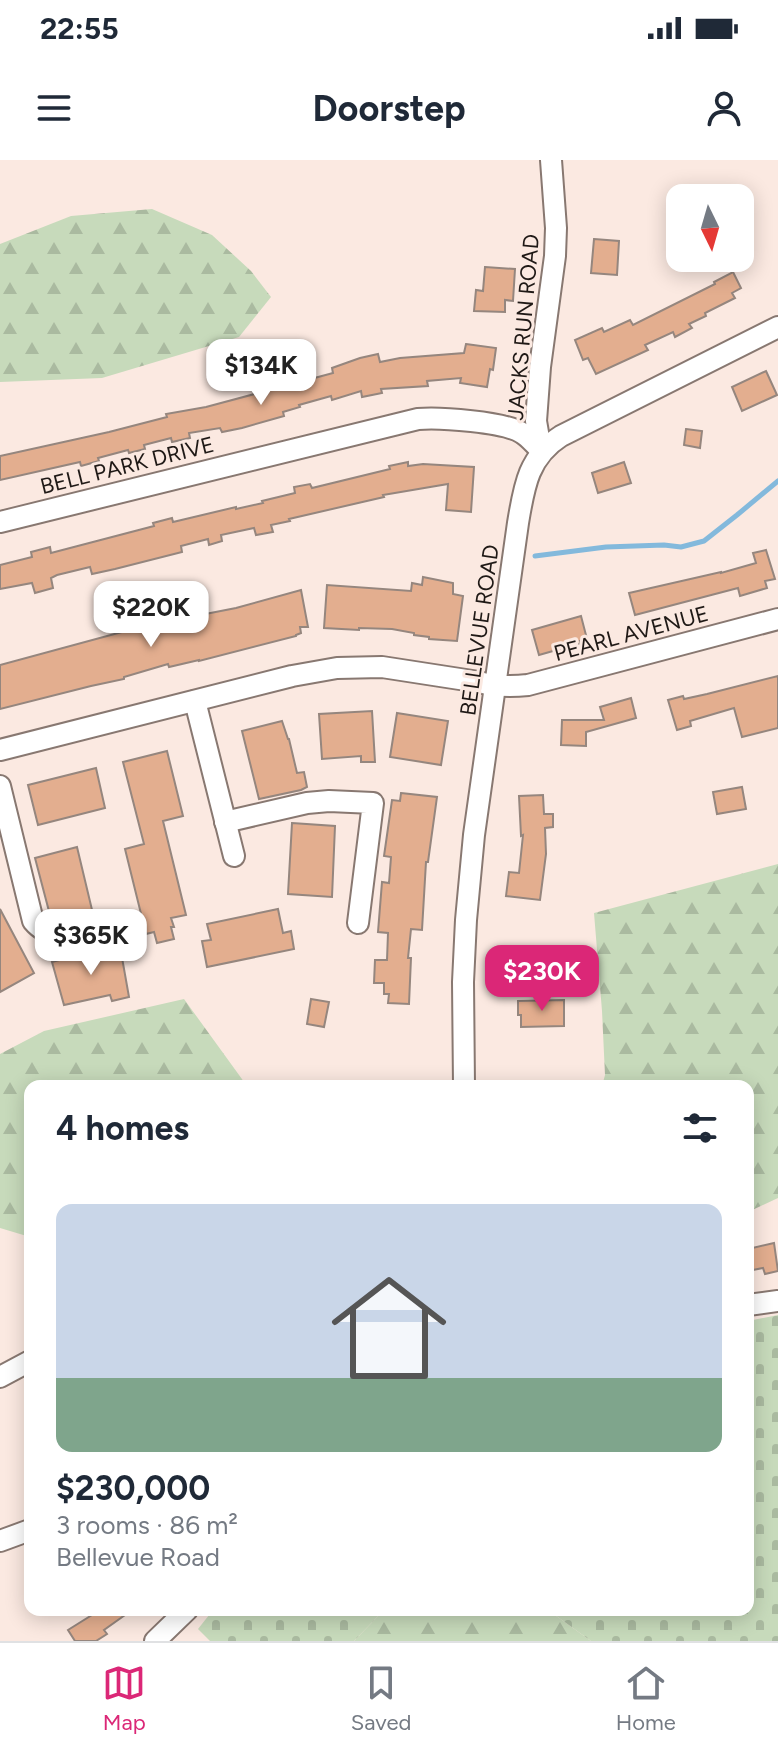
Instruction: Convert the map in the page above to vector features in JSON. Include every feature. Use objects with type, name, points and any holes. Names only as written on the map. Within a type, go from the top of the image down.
[{"type":"street","name":"JACKS RUN ROAD","points":[[541,450],[536,421],[556,228],[551,160]]},
{"type":"street","points":[[541,450],[595,417],[778,327]]},
{"type":"street","name":"BELL PARK DRIVE","points":[[0,522],[418,419],[436,417],[507,428],[522,433],[541,450]]},
{"type":"street","name":"BELLEVUE ROAD","points":[[464,1080],[463,982],[474,835],[525,487],[541,450]]},
{"type":"street","name":"PEARL AVENUE","points":[[0,750],[292,676],[337,668],[396,669],[495,687],[528,685],[778,619]]},
{"type":"street","points":[[195,701],[234,856]]},
{"type":"street","points":[[0,786],[33,921],[43,931],[61,936],[104,927]]},
{"type":"street","points":[[225,822],[307,803],[373,803],[358,923]]},
{"type":"street","points":[[754,1304],[778,1301]]},
{"type":"street","points":[[0,1377],[24,1364]]},
{"type":"street","points":[[0,1541],[24,1532]]},
{"type":"street","points":[[155,1641],[181,1616]]},
{"type":"green space","points":[[152,209],[212,235],[251,271],[271,297],[239,337],[102,378],[0,382],[0,244],[71,216]]},
{"type":"green space","points":[[778,864],[778,1198],[754,1209],[754,1080],[604,1080],[594,913]]},
{"type":"green space","points":[[184,999],[243,1080],[24,1080],[24,1235],[0,1228],[0,1054],[44,1031]]},
{"type":"green space","points":[[778,1315],[778,1641],[591,1641],[556,1616],[754,1616],[754,1320]]},
{"type":"green space","points":[[208,1616],[378,1616],[354,1641],[210,1641],[198,1629]]},
{"type":"green space","points":[[378,1616],[556,1616],[591,1641],[354,1641]]},
{"type":"building","points":[[594,239],[619,241],[617,275],[591,273]]},
{"type":"building","points":[[485,267],[515,269],[513,301],[505,300],[505,312],[474,311],[476,290],[483,291]]},
{"type":"building","points":[[733,272],[741,288],[732,293],[735,298],[689,324],[692,328],[675,337],[673,332],[645,345],[648,350],[596,374],[588,358],[583,360],[575,340],[630,320],[633,325]]},
{"type":"building","points":[[466,344],[496,348],[487,387],[460,383],[461,378],[427,381],[428,386],[381,389],[382,393],[362,397],[361,391],[332,400],[331,396],[299,405],[283,412],[284,416],[242,428],[189,433],[190,438],[172,442],[171,438],[144,445],[145,449],[129,453],[128,450],[81,466],[80,462],[0,480],[0,456],[109,432],[167,417],[166,414],[206,407],[333,373],[332,368],[360,358],[378,354],[380,362],[464,353]]},
{"type":"building","points":[[766,371],[777,395],[742,411],[732,387]]},
{"type":"building","points":[[686,429],[702,431],[700,448],[684,445]]},
{"type":"building","points":[[408,462],[408,466],[474,467],[471,512],[446,510],[448,484],[383,495],[289,519],[271,525],[273,532],[256,535],[254,528],[221,535],[222,541],[209,545],[208,539],[181,546],[182,552],[115,569],[92,574],[90,567],[57,575],[51,578],[53,588],[35,593],[32,583],[0,589],[0,565],[32,557],[31,552],[50,547],[51,553],[154,526],[153,523],[172,518],[173,522],[263,503],[295,493],[294,487],[310,484],[312,488]]},
{"type":"building","points":[[624,462],[631,483],[598,493],[592,473]]},
{"type":"building","points":[[766,550],[775,579],[765,581],[767,588],[740,596],[738,588],[635,615],[629,593],[756,563],[753,553]]},
{"type":"building","points":[[423,577],[453,583],[453,594],[463,596],[457,641],[429,639],[392,629],[324,628],[327,585],[411,591],[412,583],[422,585]]},
{"type":"building","points":[[301,590],[308,627],[300,627],[301,633],[296,636],[199,661],[169,667],[168,664],[124,679],[0,709],[0,665],[144,626],[236,608]]},
{"type":"building","points":[[581,616],[587,639],[539,655],[532,630]]},
{"type":"building","points":[[778,676],[778,728],[742,737],[734,708],[690,721],[691,726],[677,730],[668,700],[707,694]]},
{"type":"building","points":[[631,698],[636,718],[586,732],[586,746],[561,745],[562,720],[604,720],[600,707]]},
{"type":"building","points":[[372,711],[375,762],[361,762],[361,756],[322,759],[319,714]]},
{"type":"building","points":[[397,713],[448,721],[441,765],[390,757]]},
{"type":"building","points":[[282,721],[297,773],[304,772],[307,787],[259,799],[242,731]]},
{"type":"building","points":[[167,751],[183,816],[163,821],[186,915],[171,918],[174,939],[157,943],[154,932],[146,934],[125,849],[144,844],[123,762]]},
{"type":"building","points":[[96,768],[105,808],[38,825],[28,785]]},
{"type":"building","points":[[742,787],[746,809],[717,814],[713,792]]},
{"type":"building","points":[[401,793],[437,797],[426,862],[422,930],[411,929],[409,1004],[388,1003],[389,994],[384,994],[384,983],[374,983],[375,960],[387,960],[388,933],[378,932],[382,882],[389,883],[391,857],[384,856],[392,800],[400,801]]},
{"type":"building","points":[[543,795],[544,814],[553,814],[553,827],[545,828],[546,854],[540,900],[506,896],[509,872],[519,873],[523,835],[519,796]]},
{"type":"building","points":[[292,823],[335,826],[332,897],[288,894]]},
{"type":"building","points":[[77,847],[93,914],[58,921],[56,914],[50,915],[35,858]]},
{"type":"building","points":[[0,909],[34,973],[0,992]]},
{"type":"building","points":[[278,909],[283,933],[291,931],[294,949],[207,967],[202,941],[211,940],[207,924]]},
{"type":"building","points":[[105,950],[112,954],[121,952],[129,997],[112,1001],[110,995],[64,1005],[52,962]]},
{"type":"building","points":[[311,999],[329,1002],[324,1027],[307,1024]]},
{"type":"building","points":[[564,1000],[564,1026],[521,1027],[518,1001]]},
{"type":"building","points":[[774,1243],[778,1271],[765,1274],[763,1268],[754,1270],[754,1248]]},
{"type":"building","points":[[90,1616],[124,1616],[104,1630],[107,1634],[96,1641],[75,1641],[68,1630]]},
{"type":"waterway","points":[[535,556],[606,547],[681,547],[704,541],[778,481]]}]
